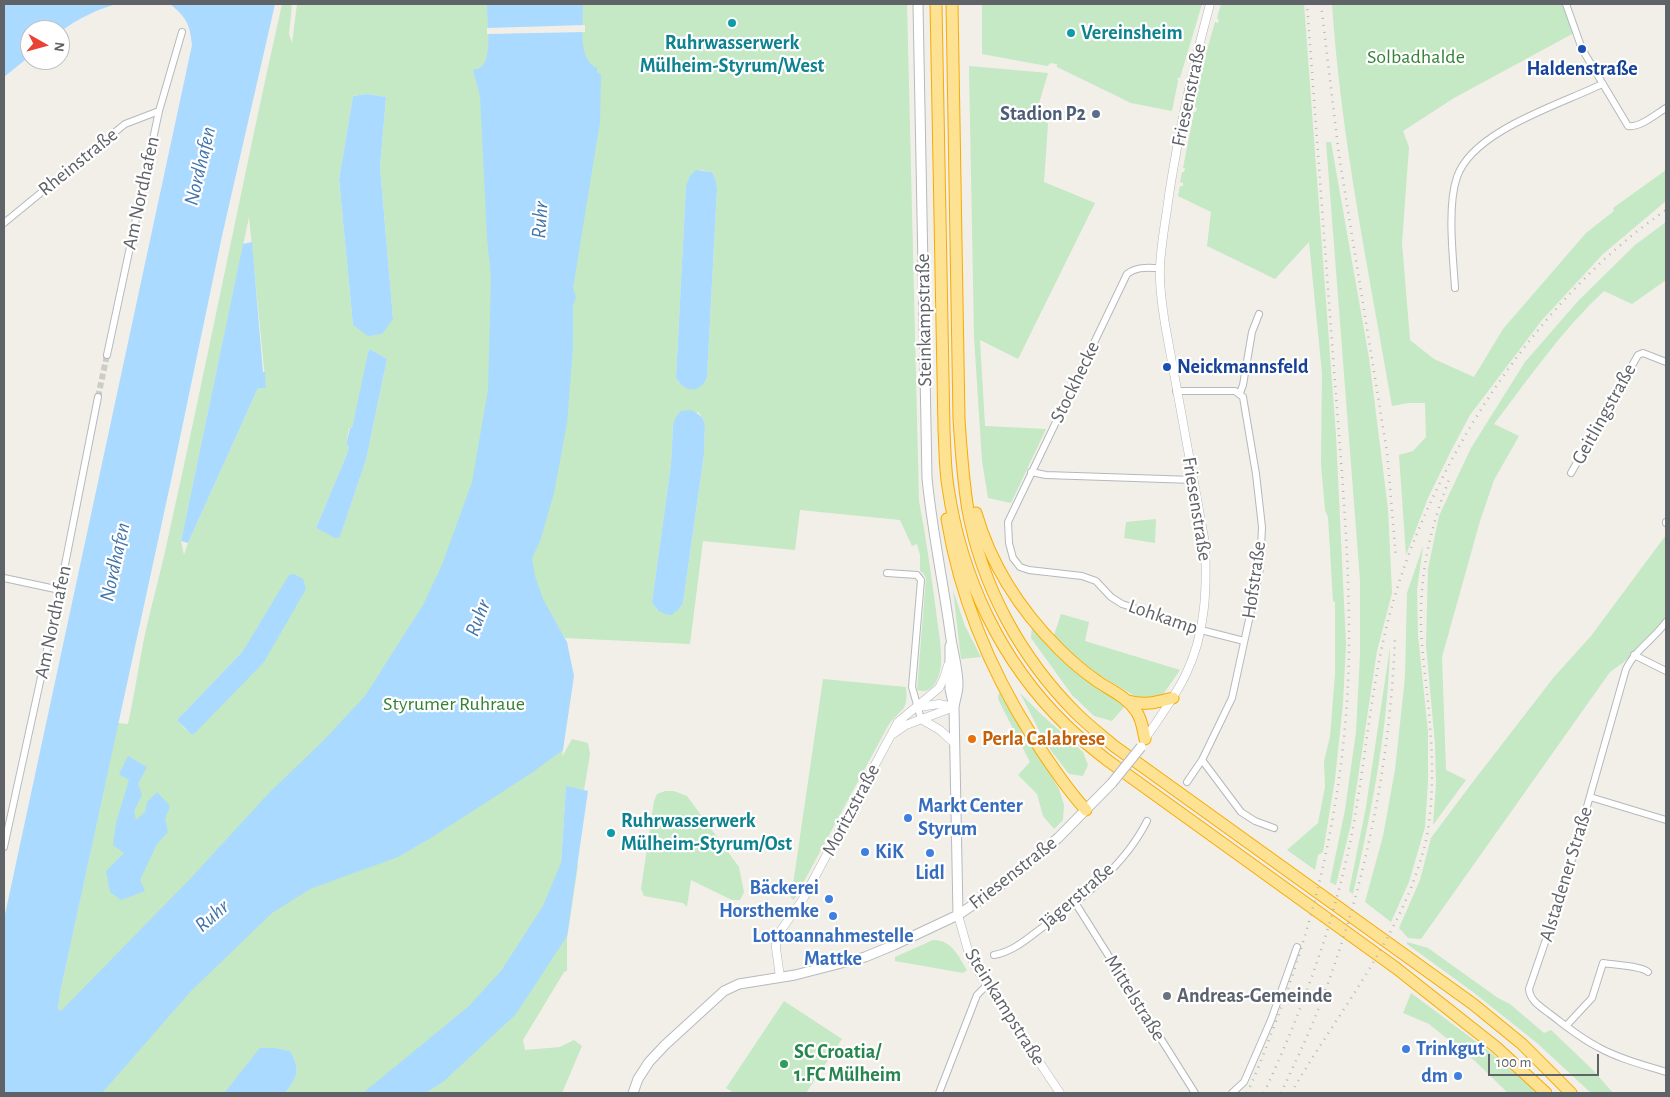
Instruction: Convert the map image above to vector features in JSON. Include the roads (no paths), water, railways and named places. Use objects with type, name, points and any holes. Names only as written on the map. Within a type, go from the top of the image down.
[{"type":"highway","points":[[936,4],[944,430],[948,485],[947,519],[952,553],[968,606],[985,650],[1016,711],[1048,761],[1086,810]]},
{"type":"highway","points":[[952,4],[959,409],[962,460],[968,511],[978,553],[994,594],[1017,639],[1044,677],[1076,713],[1114,746],[1472,1004],[1522,1044],[1571,1093]]},
{"type":"highway","points":[[962,460],[980,527],[1003,578],[1026,612],[1060,650],[1096,680],[1127,700],[1140,704],[1151,704],[1173,698]]},
{"type":"highway","points":[[948,485],[963,556],[979,599],[1004,648],[1032,686],[1066,725],[1106,760],[1396,968],[1496,1047],[1546,1093]]},
{"type":"highway","points":[[1127,700],[1140,716],[1143,743]]},
{"type":"main road","name":"Steinkampstraße","points":[[918,4],[927,478],[931,519],[956,663],[958,686],[954,707],[958,915]]},
{"type":"main road","name":"Steinkampstraße","points":[[950,635],[950,689],[954,707]]},
{"type":"main road","name":"Friesenstraße","points":[[780,977],[865,957],[894,946],[958,915],[995,890],[1066,831],[1112,783],[1143,743]]},
{"type":"main road","points":[[633,1093],[638,1079],[649,1062],[724,991],[739,984],[780,977]]},
{"type":"street","name":"Friesenstraße","points":[[1143,743],[1173,698],[1190,665],[1206,603],[1205,543],[1176,391],[1164,316],[1160,268],[1162,240],[1173,169],[1190,81],[1210,4]]},
{"type":"street","points":[[1566,4],[1582,49],[1624,121],[1630,126],[1638,124],[1666,108]]},
{"type":"street","name":"Am Nordhafen","points":[[107,356],[159,112],[182,32]]},
{"type":"street","points":[[1455,288],[1452,236],[1454,196],[1457,177],[1465,162],[1484,144],[1514,124],[1602,84]]},
{"type":"street","name":"Rheinstraße","points":[[4,223],[125,124],[159,112]]},
{"type":"street","name":"Stockhecke","points":[[1008,522],[1127,274],[1140,268],[1160,268]]},
{"type":"street","name":"Hofstraße","points":[[1187,782],[1202,760],[1232,698],[1260,569],[1262,527],[1256,474],[1243,397],[1240,393],[1243,386],[1252,332],[1259,314]]},
{"type":"street","name":"Geitlingstraße","points":[[1571,474],[1638,355],[1643,353],[1666,362]]},
{"type":"street","points":[[1176,391],[1235,391],[1240,393]]},
{"type":"street","name":"Am Nordhafen","points":[[4,847],[60,590],[98,397]]},
{"type":"street","points":[[1031,472],[1046,475],[1193,480]]},
{"type":"street","name":"Lohkamp","points":[[1008,522],[1009,543],[1013,558],[1020,567],[1029,570],[1082,576],[1096,580],[1111,596],[1122,604],[1200,630],[1244,641]]},
{"type":"street","points":[[887,573],[917,575],[921,580],[912,687],[921,719],[940,730],[954,744]]},
{"type":"street","points":[[4,578],[60,590]]},
{"type":"street","points":[[1666,622],[1661,630],[1634,655],[1666,671]]},
{"type":"street","name":"Alstadener Straße","points":[[1634,655],[1626,670],[1615,704],[1557,910],[1529,989],[1529,996],[1566,1026],[1599,1048],[1666,1072]]},
{"type":"street","name":"Moritzstraße","points":[[780,977],[776,940],[803,899],[898,722],[939,688],[949,662]]},
{"type":"street","points":[[917,707],[939,704],[954,707]]},
{"type":"street","points":[[892,735],[906,725],[954,707]]},
{"type":"street","points":[[1202,760],[1241,812],[1255,821],[1274,828]]},
{"type":"street","points":[[1590,797],[1666,820]]},
{"type":"street","name":"Jägerstraße","points":[[994,954],[1013,949],[1076,904],[1106,876],[1138,838],[1147,821]]},
{"type":"street","name":"Mittelstraße","points":[[1076,904],[1195,1093]]},
{"type":"street","name":"Steinkampstraße","points":[[958,915],[969,954],[1060,1093]]},
{"type":"street","points":[[1232,1093],[1242,1086],[1244,1082],[1271,1020],[1297,947]]},
{"type":"street","points":[[1566,1026],[1592,998],[1603,963],[1621,967],[1644,968],[1648,972]]},
{"type":"street","points":[[939,1093],[977,995],[988,985]]},
{"type":"water","points":[[4,4],[116,4],[87,15],[70,25],[70,20],[20,20],[20,64],[4,77]]},
{"type":"water","name":"Styrumer Ruhraue","points":[[170,4],[275,4],[222,236],[58,1009],[61,1011],[191,878],[268,794],[324,740],[365,696],[423,605],[442,565],[472,482],[488,390],[491,277],[487,238],[480,96],[473,70],[484,64],[488,51],[487,4],[583,4],[582,40],[586,57],[597,68],[597,72],[601,74],[600,122],[573,288],[576,297],[573,306],[573,348],[567,423],[554,493],[540,541],[532,558],[535,576],[543,599],[567,642],[574,676],[563,750],[530,774],[398,857],[310,889],[272,913],[191,991],[102,1093],[4,1093],[4,919],[192,45],[186,21]]},
{"type":"water","points":[[367,94],[386,97],[380,167],[393,319],[382,334],[368,336],[353,325],[339,179],[353,96]]},
{"type":"water","points":[[696,170],[712,172],[717,189],[707,377],[704,383],[696,389],[688,389],[676,378],[686,186],[690,176]]},
{"type":"water","points":[[252,242],[266,388],[258,388],[188,543],[181,541],[243,244]]},
{"type":"water","points":[[370,349],[387,359],[366,460],[340,537],[335,538],[316,528],[347,454],[349,446],[346,445],[350,428],[352,428]]},
{"type":"water","points":[[692,410],[702,417],[705,424],[704,454],[683,603],[671,615],[659,611],[652,602],[671,464],[673,425],[681,411]]},
{"type":"water","points":[[294,574],[303,579],[306,589],[264,662],[194,734],[191,734],[177,720],[243,651],[289,575]]},
{"type":"water","points":[[128,756],[147,767],[138,784],[142,795],[134,811],[136,820],[145,812],[147,802],[157,792],[170,806],[165,819],[168,832],[157,844],[140,880],[145,891],[121,900],[110,892],[106,871],[124,853],[113,845],[116,823],[129,780],[119,774]]},
{"type":"water","points":[[566,786],[588,791],[567,936],[516,1014],[443,1082],[425,1093],[363,1093],[469,1006],[501,971],[543,906],[561,863]]},
{"type":"water","points":[[260,1048],[276,1048],[290,1051],[297,1068],[293,1082],[285,1093],[224,1093]]},
{"type":"tunnel","points":[[98,397],[107,355]]},
{"type":"railway","points":[[1247,1093],[1292,977],[1318,886],[1329,840],[1337,793],[1347,699],[1349,617],[1344,511],[1307,4]]},
{"type":"railway","points":[[1321,4],[1339,155],[1387,452],[1396,558]]},
{"type":"railway","points":[[1264,1093],[1291,1032],[1325,939],[1350,843],[1378,665],[1392,606],[1410,550],[1434,494],[1463,439],[1497,386],[1534,335],[1575,288],[1619,246],[1666,210]]},
{"type":"railway","points":[[1291,1093],[1385,942],[1411,888],[1425,844],[1431,804],[1432,766],[1422,640],[1422,593],[1430,541],[1451,475]]},
{"type":"railway","points":[[1281,1093],[1319,1007],[1350,917],[1362,872],[1381,779],[1392,685],[1395,638]]},
{"type":"place","name":"Ruhrwasserwerk Mülheim-Styrum/West","points":[[732,23]]},
{"type":"place","name":"Vereinsheim","points":[[1071,33]]},
{"type":"place","name":"Haldenstraße","points":[[1582,49]]},
{"type":"place","name":"Stadion P2","points":[[1096,114]]},
{"type":"place","name":"Neickmannsfeld","points":[[1167,367]]},
{"type":"place","name":"Perla Calabrese","points":[[972,739]]},
{"type":"place","name":"Markt Center Styrum","points":[[908,818]]},
{"type":"place","name":"Ruhrwasserwerk Mülheim-Styrum/Ost","points":[[611,833]]},
{"type":"place","name":"KiK","points":[[865,852]]},
{"type":"place","name":"Lidl","points":[[930,853]]},
{"type":"place","name":"Bäckerei Horsthemke","points":[[829,899]]},
{"type":"place","name":"Lottoannahmestelle Mattke","points":[[833,916]]},
{"type":"place","name":"Andreas-Gemeinde","points":[[1167,996]]},
{"type":"place","name":"Trinkgut","points":[[1406,1049]]},
{"type":"place","name":"SC Croatia/ 1.FC Mülheim","points":[[784,1064]]},
{"type":"place","name":"dm","points":[[1458,1076]]},
{"type":"park label","name":"Solbadhalde","points":[[1416,57]]},
{"type":"water label","name":"Nordhafen","points":[[200,166]]},
{"type":"water label","name":"Ruhr","points":[[540,220]]},
{"type":"water label","name":"Nordhafen","points":[[115,562]]},
{"type":"water label","name":"Ruhr","points":[[478,618]]},
{"type":"water label","name":"Ruhr","points":[[212,916]]}]
